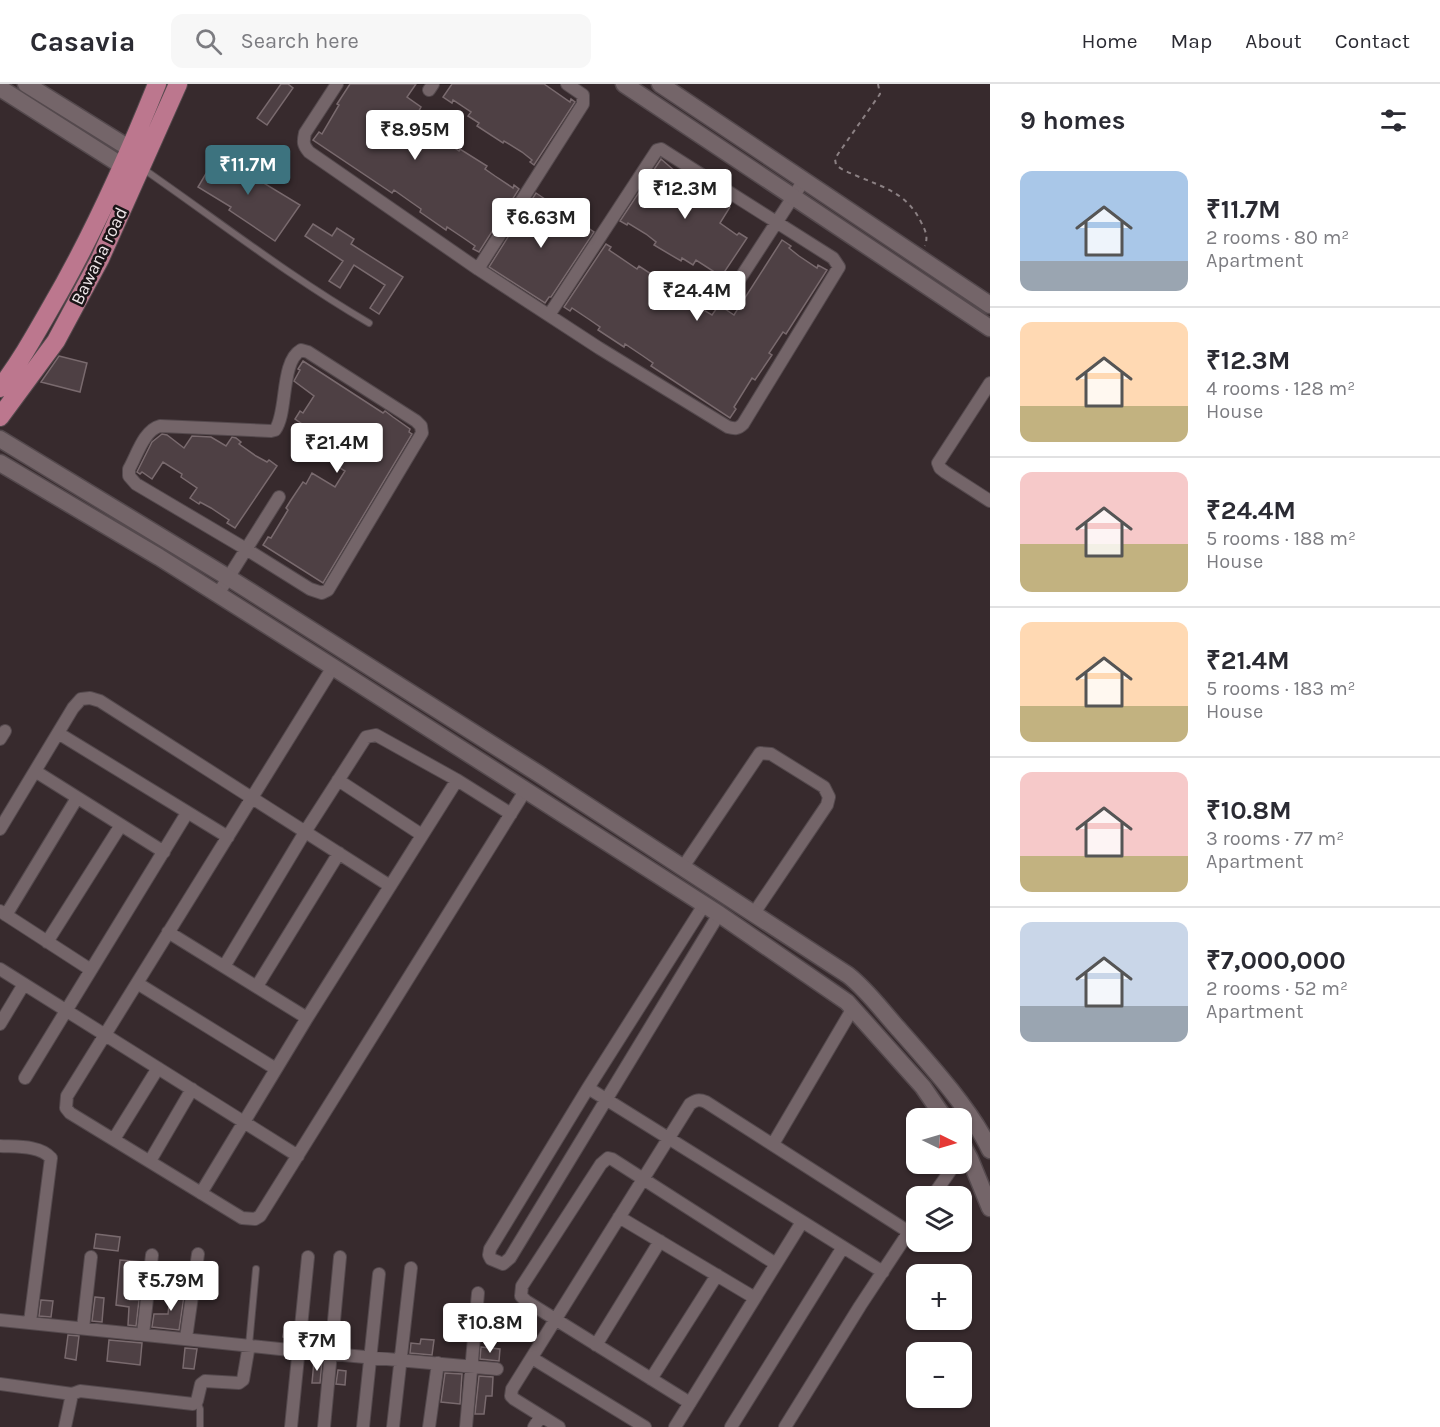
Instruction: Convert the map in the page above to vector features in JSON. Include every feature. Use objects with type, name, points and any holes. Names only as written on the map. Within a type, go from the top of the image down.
[{"type":"main road","name":"Bawana road","points":[[0,417],[56,341],[100,259],[136,163],[157,84]]},
{"type":"main road","name":"Bawana road","points":[[0,387],[22,357],[136,163],[178,84]]},
{"type":"street","points":[[26,84],[136,163]]},
{"type":"street","points":[[337,84],[305,133],[304,147],[549,315],[728,427],[739,428],[839,267],[833,258],[661,149],[657,150],[549,315]]},
{"type":"street","points":[[478,268],[583,104],[583,95],[567,84]]},
{"type":"street","points":[[624,84],[990,328]]},
{"type":"street","points":[[660,84],[990,305]]},
{"type":"street","points":[[0,88],[136,163]]},
{"type":"street","points":[[729,294],[804,180]]},
{"type":"street","points":[[301,350],[308,352],[422,426],[418,442],[328,590],[322,593],[310,590],[246,549],[131,480],[129,470],[148,433],[153,428],[160,426],[275,430],[279,422],[294,356],[301,350]]},
{"type":"street","points":[[990,383],[938,463],[945,472],[990,501]]},
{"type":"street","points":[[0,439],[229,578],[683,867],[857,982],[931,1068],[980,1132],[990,1150]]},
{"type":"street","points":[[0,463],[218,594],[333,667],[704,904],[847,1002],[923,1087],[937,1108]]},
{"type":"street","points":[[218,594],[279,497]]},
{"type":"street","points":[[333,667],[67,1096],[65,1103],[70,1113],[242,1218],[255,1219],[265,1210],[525,791]]},
{"type":"street","points":[[2,820],[81,699],[90,698],[100,701],[390,886]]},
{"type":"street","points":[[58,733],[228,837]]},
{"type":"street","points":[[225,966],[362,741],[371,735],[376,735],[457,780],[511,814]]},
{"type":"street","points":[[683,867],[760,753],[771,754],[824,787],[829,797],[827,805],[754,913]]},
{"type":"street","points":[[35,771],[164,852]]},
{"type":"street","points":[[338,780],[422,836]]},
{"type":"street","points":[[201,1192],[457,780]]},
{"type":"street","points":[[77,798],[3,913],[91,970]]},
{"type":"street","points":[[25,1078],[188,813]]},
{"type":"street","points":[[47,942],[121,825]]},
{"type":"street","points":[[257,986],[339,853]]},
{"type":"street","points":[[704,904],[490,1249],[489,1255],[496,1263],[503,1264],[510,1258],[719,914]]},
{"type":"street","points":[[168,932],[307,1018]]},
{"type":"street","points":[[0,969],[298,1156]]},
{"type":"street","points":[[137,983],[276,1069]]},
{"type":"street","points":[[0,1024],[24,984]]},
{"type":"street","points":[[773,1144],[853,1008]]},
{"type":"street","points":[[114,1139],[158,1068]]},
{"type":"street","points":[[588,1088],[883,1272]]},
{"type":"street","points":[[150,1161],[192,1089]]},
{"type":"street","points":[[559,1427],[538,1421],[511,1396],[512,1389],[690,1104],[700,1100],[906,1230]]},
{"type":"street","points":[[972,1140],[980,1132]]},
{"type":"street","points":[[0,1146],[40,1150],[46,1152],[51,1158],[30,1322]]},
{"type":"street","points":[[690,1403],[526,1301],[522,1296],[522,1286],[604,1160],[612,1159],[776,1264]]},
{"type":"street","points":[[972,1169],[990,1208]]},
{"type":"street","points":[[619,1217],[755,1298]]},
{"type":"street","points":[[675,1427],[802,1222]]},
{"type":"street","points":[[785,1427],[906,1237]]},
{"type":"street","points":[[596,1345],[660,1241]]},
{"type":"street","points":[[732,1427],[843,1247]]},
{"type":"street","points":[[186,1338],[198,1254]]},
{"type":"street","points":[[143,1334],[152,1255]]},
{"type":"street","points":[[83,1328],[91,1257]]},
{"type":"street","points":[[291,1427],[308,1257]]},
{"type":"street","points":[[324,1427],[340,1257]]},
{"type":"street","points":[[393,1427],[411,1268]]},
{"type":"street","points":[[363,1427],[379,1274]]},
{"type":"street","points":[[651,1379],[717,1275]]},
{"type":"street","points":[[466,1427],[478,1293]]},
{"type":"street","points":[[0,1320],[497,1369]]},
{"type":"street","points":[[0,1384],[72,1394],[81,1391],[187,1404],[197,1401],[201,1384],[205,1381],[239,1383],[243,1380],[249,1345]]},
{"type":"street","points":[[532,1358],[645,1427]]},
{"type":"street","points":[[429,1427],[438,1363]]},
{"type":"street","points":[[65,1427],[72,1394]]},
{"type":"lane","points":[[136,163],[340,306],[369,323]]},
{"type":"lane","points":[[249,1345],[256,1269]]},
{"type":"lane","points":[[197,1401],[200,1409],[200,1427]]},
{"type":"path","points":[[878,84],[880,94],[838,154],[835,159],[836,165],[891,190],[915,209],[928,238],[919,256]]},
{"type":"building","points":[[281,84],[288,84],[293,88],[267,125],[257,118]]},
{"type":"building","points":[[350,84],[416,84],[407,97],[421,107],[415,118],[433,129],[431,132],[459,151],[460,149],[487,166],[485,169],[495,176],[513,188],[514,185],[519,189],[479,252],[473,249],[475,246],[447,227],[446,230],[394,190],[392,193],[313,140],[319,132],[322,134]]},
{"type":"building","points":[[452,84],[544,84],[570,102],[571,99],[575,102],[534,165],[530,162],[532,160],[522,152],[477,126],[479,123],[468,116],[471,112],[453,100],[452,103],[443,97]]},
{"type":"building","points":[[220,150],[252,169],[249,174],[300,205],[275,241],[229,210],[231,207],[198,187]]},
{"type":"building","points":[[661,159],[676,172],[722,197],[720,200],[730,207],[720,223],[737,235],[739,233],[747,238],[719,280],[711,274],[713,271],[696,260],[693,265],[682,258],[681,261],[654,245],[656,242],[646,234],[620,221]]},
{"type":"building","points":[[536,193],[594,232],[545,303],[489,267]]},
{"type":"building","points":[[313,224],[332,236],[337,228],[354,239],[351,244],[403,277],[379,314],[370,308],[385,285],[354,265],[340,288],[329,281],[343,261],[305,236]]},
{"type":"building","points":[[782,240],[799,256],[817,268],[818,265],[827,270],[786,334],[783,332],[769,353],[772,355],[755,380],[752,378],[730,418],[651,366],[653,363],[625,344],[624,347],[598,330],[600,327],[590,320],[572,308],[570,311],[564,307],[606,244],[611,247],[609,250],[637,269],[639,266],[665,283],[663,286],[691,305],[692,303],[712,315],[719,305],[734,315]]},
{"type":"building","points":[[59,356],[87,363],[80,392],[41,382]]},
{"type":"building","points":[[303,361],[383,413],[385,411],[410,429],[409,432],[412,434],[323,583],[263,545],[268,537],[271,538],[288,510],[286,508],[291,500],[303,482],[306,484],[312,473],[335,487],[345,471],[335,465],[343,452],[295,419],[300,411],[303,413],[314,396],[294,381]]},
{"type":"building","points":[[162,434],[167,435],[184,448],[192,436],[211,437],[226,446],[232,437],[236,438],[241,442],[239,444],[256,456],[267,462],[269,460],[277,466],[235,528],[227,523],[229,520],[211,508],[190,498],[197,488],[181,477],[182,474],[163,462],[152,479],[142,472],[140,474],[137,472],[152,442]]},
{"type":"building","points":[[96,1234],[120,1237],[118,1251],[94,1248]]},
{"type":"building","points":[[120,1260],[143,1262],[141,1276],[132,1275],[130,1300],[139,1300],[136,1326],[128,1325],[129,1307],[116,1305]]},
{"type":"building","points":[[171,1288],[185,1289],[179,1330],[152,1327],[154,1314],[168,1314]]},
{"type":"building","points":[[95,1297],[104,1298],[102,1322],[92,1321]]},
{"type":"building","points":[[41,1300],[53,1301],[51,1317],[39,1316]]},
{"type":"building","points":[[285,1324],[293,1325],[292,1339],[283,1337]]},
{"type":"building","points":[[68,1335],[79,1336],[76,1360],[65,1358]]},
{"type":"building","points":[[421,1339],[434,1340],[432,1355],[410,1353],[411,1343],[420,1344]]},
{"type":"building","points":[[109,1340],[142,1343],[140,1365],[107,1361]]},
{"type":"building","points":[[481,1347],[500,1349],[499,1361],[480,1359]]},
{"type":"building","points":[[185,1348],[197,1349],[194,1369],[183,1368]]},
{"type":"building","points":[[314,1361],[322,1361],[320,1383],[312,1383]]},
{"type":"building","points":[[338,1370],[346,1371],[345,1385],[336,1384]]},
{"type":"building","points":[[445,1373],[462,1374],[460,1404],[441,1402]]},
{"type":"building","points":[[479,1376],[493,1377],[492,1396],[486,1396],[484,1414],[475,1414]]}]
